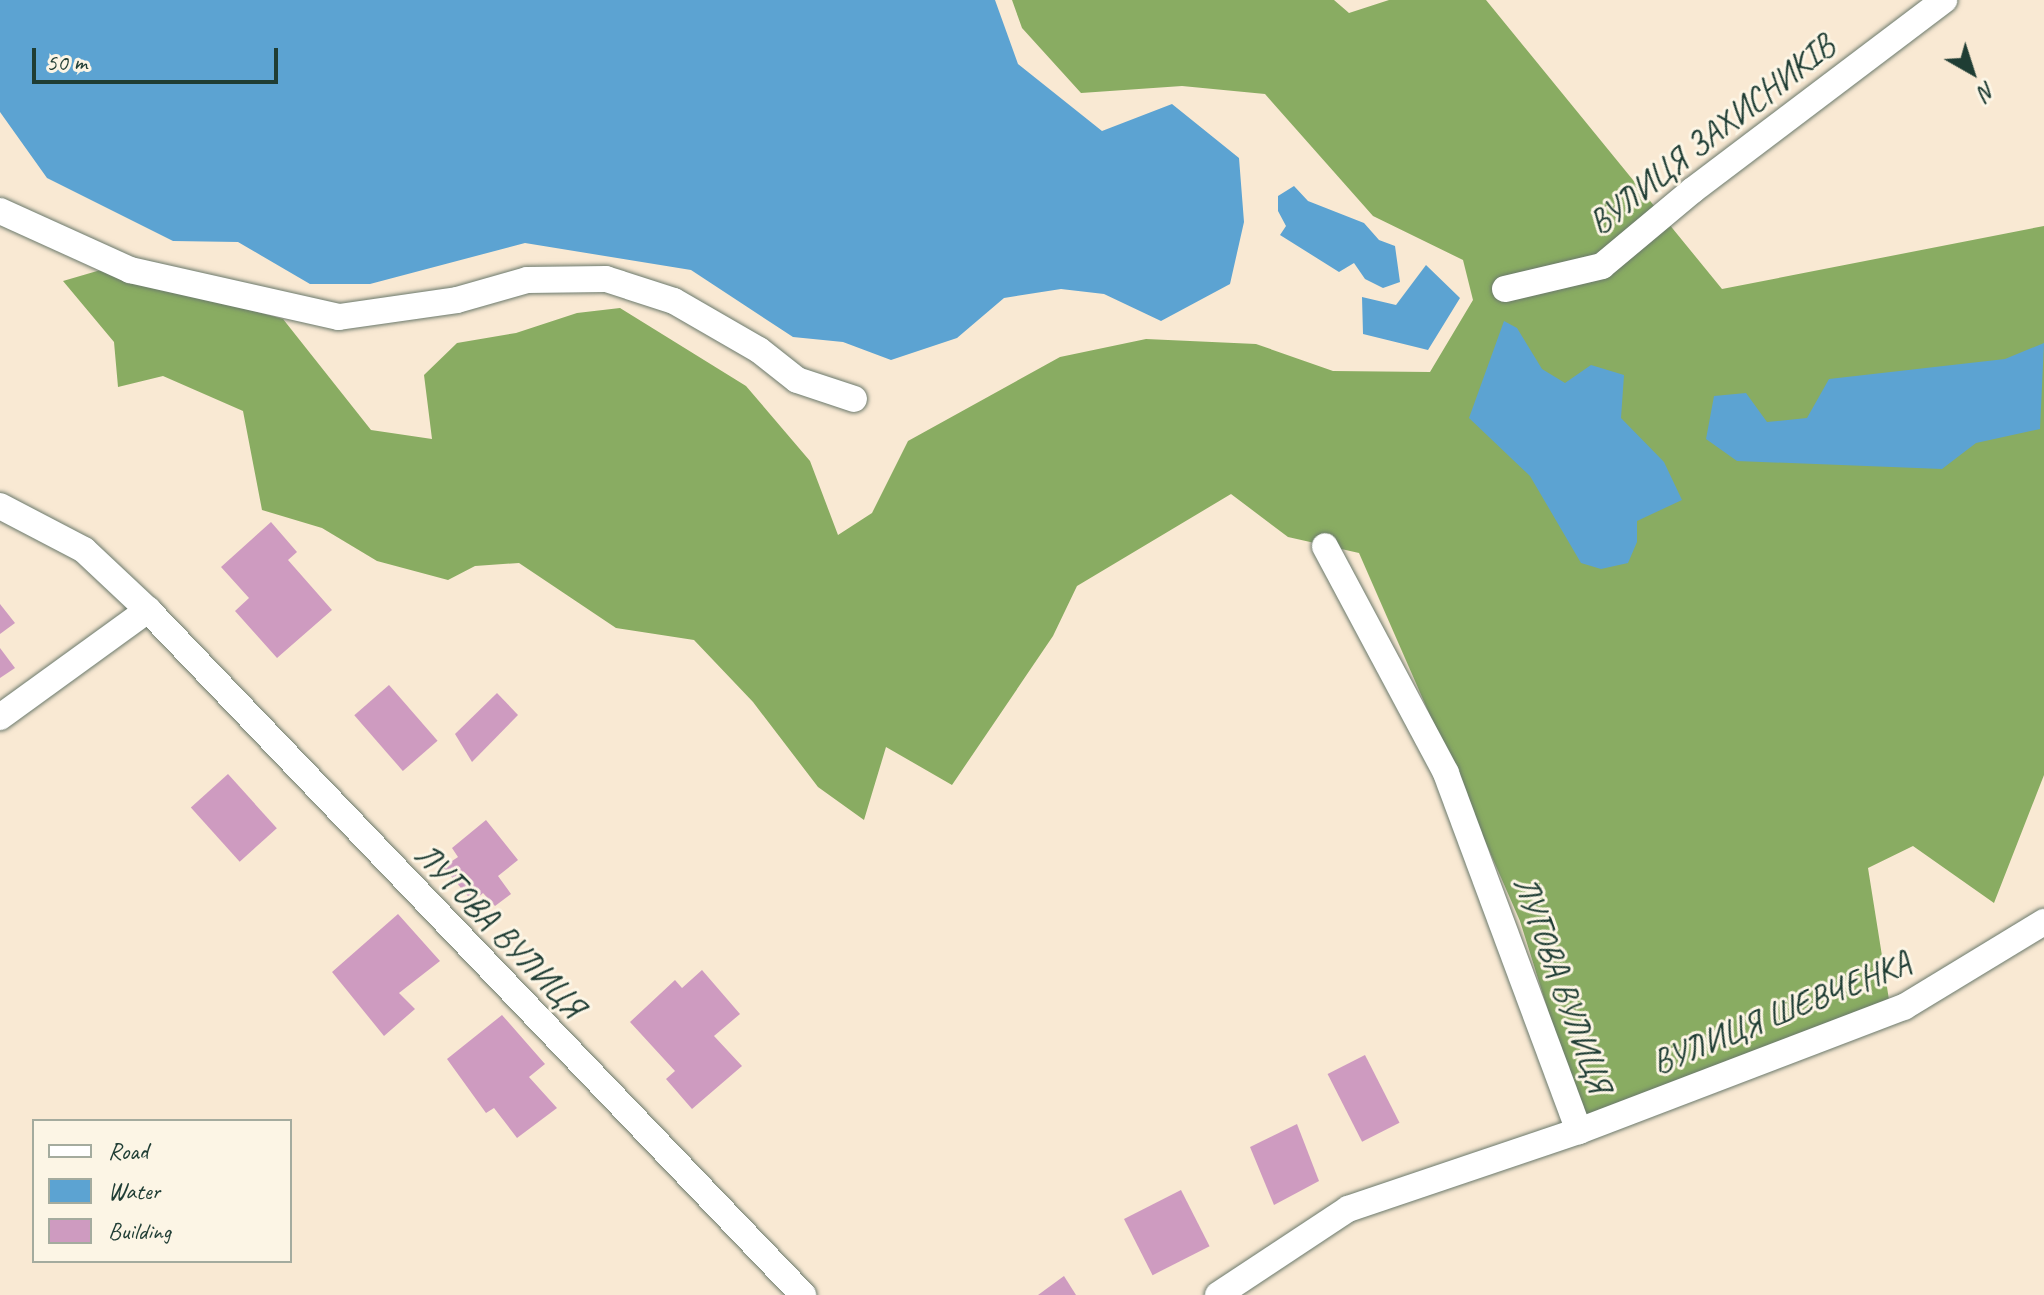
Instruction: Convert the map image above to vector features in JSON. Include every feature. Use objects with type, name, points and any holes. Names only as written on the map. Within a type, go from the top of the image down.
[{"type":"street","name":"ВУЛИЦЯ ЗАХИСНИКІВ","points":[[1505,289],[1602,266],[1693,190],[1944,0]]},
{"type":"street","points":[[0,211],[130,270],[339,317],[457,300],[527,280],[606,279],[674,301],[759,350],[797,380],[854,399]]},
{"type":"street","name":"ЛУГОВА ВУЛИЦЯ","points":[[0,506],[84,550],[148,610],[803,1295]]},
{"type":"street","name":"ЛУГОВА ВУЛИЦЯ","points":[[1218,1295],[1348,1209],[1579,1131],[1446,773],[1325,546]]},
{"type":"street","points":[[0,717],[148,610]]},
{"type":"street","name":"ВУЛИЦЯ ШЕВЧЕНКА","points":[[1579,1131],[1904,1007],[2044,922]]},
{"type":"green space","points":[[1012,0],[1334,0],[1349,13],[1389,0],[1486,0],[1722,289],[2044,226],[2044,775],[1994,903],[1913,846],[1868,868],[1890,1006],[1582,1119],[1520,921],[1359,553],[1288,537],[1231,494],[1077,586],[1053,636],[952,785],[886,747],[864,820],[818,787],[753,702],[694,640],[616,628],[519,563],[475,566],[448,580],[377,561],[322,528],[262,510],[243,411],[163,376],[118,387],[114,342],[63,281],[104,269],[283,319],[371,430],[432,439],[424,375],[457,343],[516,333],[577,313],[620,308],[746,386],[810,461],[838,535],[872,513],[908,441],[1060,357],[1146,339],[1256,344],[1333,371],[1430,372],[1473,300],[1463,260],[1373,216],[1265,94],[1182,86],[1081,93],[1022,28]]},
{"type":"water","points":[[0,0],[995,0],[1018,64],[1102,131],[1172,104],[1239,158],[1244,222],[1230,284],[1161,321],[1104,294],[1061,289],[1004,298],[957,338],[891,360],[843,342],[793,337],[691,270],[525,243],[370,284],[310,284],[238,242],[173,241],[47,178],[0,112]]},
{"type":"water","points":[[1294,186],[1308,201],[1364,223],[1379,240],[1395,246],[1400,282],[1383,288],[1365,279],[1354,263],[1339,272],[1280,235],[1286,226],[1278,211],[1278,196]]},
{"type":"water","points":[[1426,265],[1460,298],[1428,350],[1363,334],[1362,297],[1396,305]]},
{"type":"water","points":[[1504,321],[1517,328],[1542,369],[1565,383],[1591,365],[1624,375],[1621,418],[1664,462],[1682,500],[1637,521],[1637,542],[1628,563],[1601,569],[1581,563],[1530,476],[1469,418]]},
{"type":"water","points":[[2044,343],[2040,429],[1976,443],[1942,469],[1737,461],[1706,439],[1714,396],[1746,393],[1767,422],[1807,418],[1829,379],[2005,359]]},
{"type":"building","points":[[271,522],[297,552],[288,560],[332,610],[277,658],[235,611],[249,598],[221,567]]},
{"type":"building","points":[[0,604],[15,623],[0,634]]},
{"type":"building","points":[[0,648],[15,668],[0,678]]},
{"type":"building","points":[[389,685],[438,741],[403,771],[354,715]]},
{"type":"building","points":[[497,693],[518,715],[472,762],[455,734]]},
{"type":"building","points":[[228,774],[277,828],[240,862],[191,807]]},
{"type":"building","points":[[486,820],[518,860],[498,876],[511,894],[495,906],[483,893],[473,902],[443,867],[458,857],[452,848]]},
{"type":"building","points":[[398,914],[440,961],[399,993],[415,1009],[384,1036],[332,972]]},
{"type":"building","points":[[702,970],[740,1014],[714,1036],[742,1066],[692,1109],[666,1079],[675,1071],[630,1022],[675,980],[682,988]]},
{"type":"building","points":[[502,1015],[545,1064],[529,1077],[557,1108],[517,1138],[494,1108],[486,1113],[447,1059]]},
{"type":"building","points":[[1365,1055],[1400,1123],[1362,1142],[1328,1074]]},
{"type":"building","points":[[1297,1124],[1319,1181],[1274,1205],[1250,1147]]},
{"type":"building","points":[[1181,1190],[1210,1246],[1153,1275],[1124,1219]]},
{"type":"building","points":[[1064,1276],[1076,1295],[1038,1295]]}]
